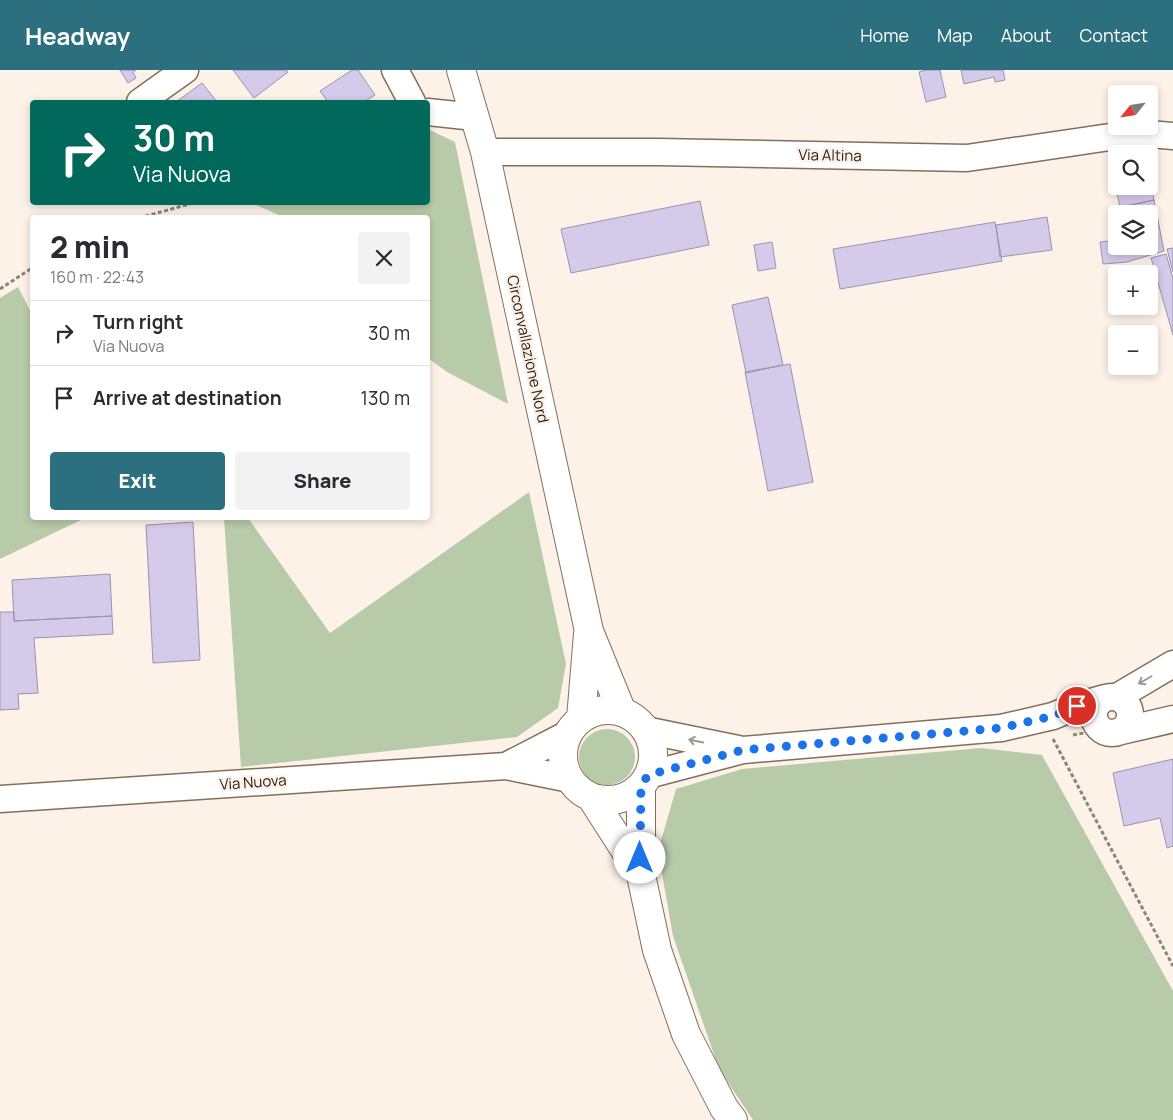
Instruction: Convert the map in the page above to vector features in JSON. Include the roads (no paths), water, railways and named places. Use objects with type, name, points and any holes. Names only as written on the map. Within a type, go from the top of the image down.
[{"type":"street","points":[[143,100],[185,70]]},
{"type":"street","points":[[395,70],[411,100]]},
{"type":"street","name":"Circonvallazione Nord","points":[[461,70],[485,152],[589,630],[622,712]]},
{"type":"street","points":[[430,112],[475,117]]},
{"type":"street","name":"Via Altina","points":[[485,152],[659,152],[967,158],[1137,133],[1173,136]]},
{"type":"street","name":"Circonvallazione Nord","points":[[575,726],[589,630]]},
{"type":"street","points":[[1053,727],[1077,706],[1117,700],[1173,664]]},
{"type":"street","points":[[1117,700],[1147,716],[1168,720]]},
{"type":"street","points":[[732,1120],[686,1034],[657,950],[640,876],[645,781],[653,760],[652,745],[646,730],[635,719],[622,712],[608,710],[594,712],[575,726],[564,745],[565,768],[570,779],[579,790],[591,797],[604,800],[618,799],[630,795],[645,781],[743,750],[1001,728],[1053,727],[1073,717],[1106,728],[1127,726],[1130,714],[1117,700]]},
{"type":"street","points":[[1106,728],[1168,720]]},
{"type":"street","name":"Via Nuova","points":[[506,766],[575,726]]},
{"type":"street","points":[[646,730],[743,750]]},
{"type":"street","name":"Via Nuova","points":[[0,799],[506,766],[570,779]]},
{"type":"street","points":[[591,797],[640,876]]}]
